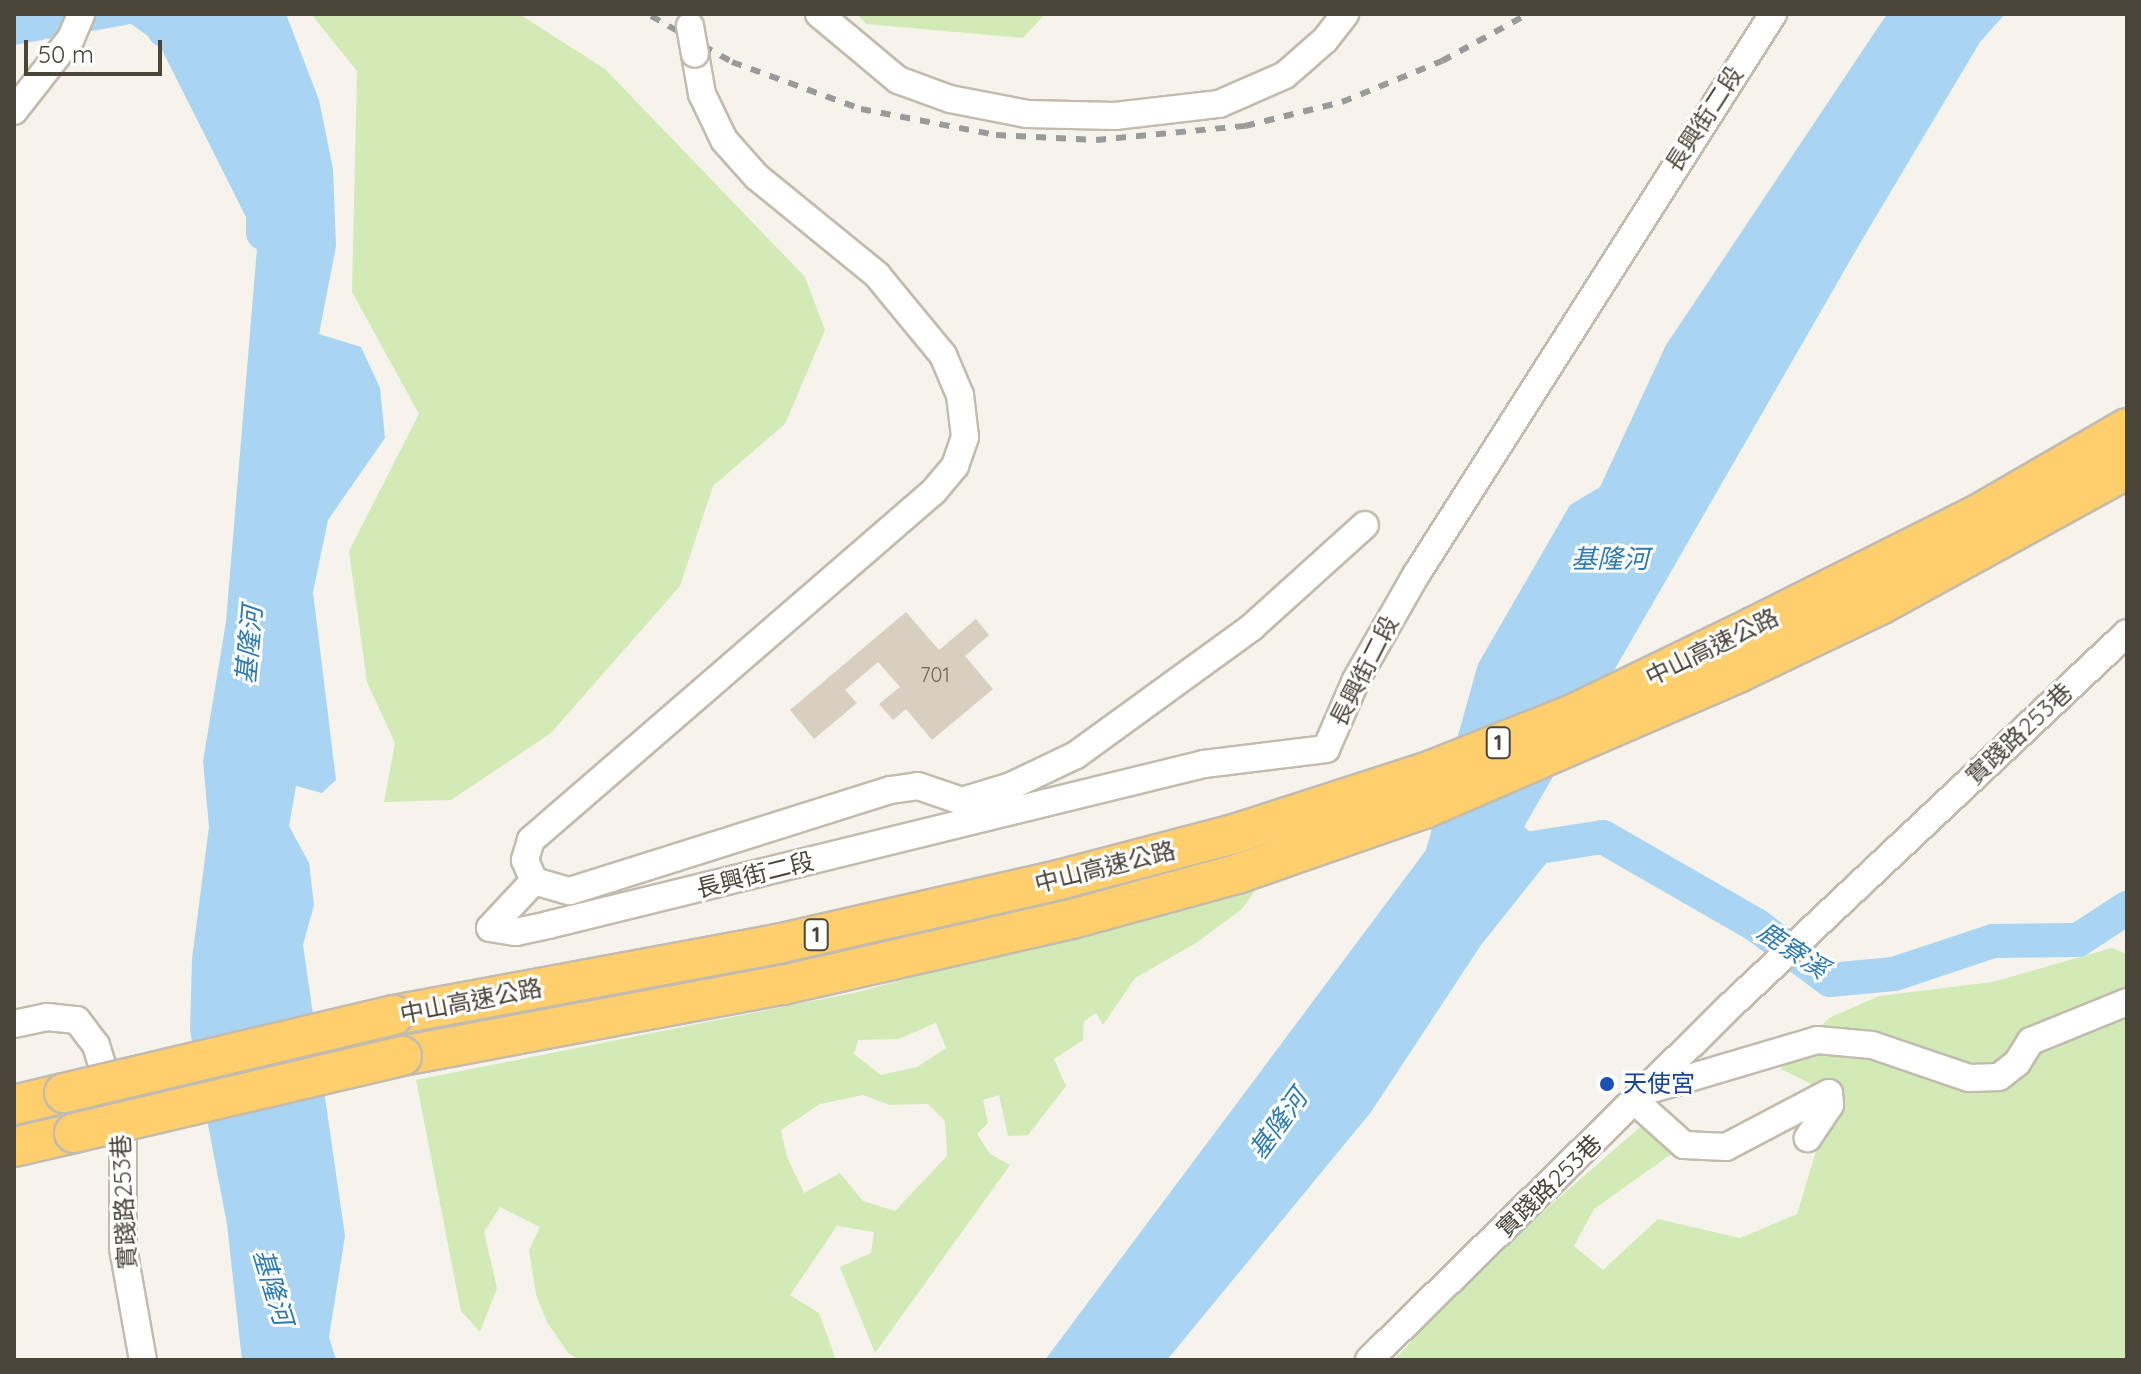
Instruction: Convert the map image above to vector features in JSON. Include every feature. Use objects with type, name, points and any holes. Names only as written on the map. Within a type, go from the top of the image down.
[{"type":"highway","name":"中山高速公路","points":[[14,1105],[394,1015],[777,944],[1234,834],[1432,770],[1547,724],[1753,627],[1977,515],[2127,428]]},
{"type":"highway","name":"中山高速公路","points":[[14,1147],[402,1056],[783,985],[1072,919],[1237,874],[1424,809],[1738,673],[1920,584],[2127,469]]},
{"type":"street","points":[[14,111],[71,38],[81,14]]},
{"type":"street","points":[[819,14],[898,80],[950,99],[1027,114],[1115,116],[1233,98],[1285,75],[1325,40],[1345,14]]},
{"type":"street","name":"長興街二段","points":[[534,881],[500,912],[490,928],[516,932],[1204,764],[1326,749],[1356,680],[1416,575],[1773,14]]},
{"type":"street","points":[[689,20],[702,94],[724,140],[757,177],[877,275],[943,355],[960,395],[965,437],[955,466],[933,492],[531,840],[525,860],[534,881],[570,891],[891,790],[918,786],[962,801],[1011,786],[1076,755],[1252,627],[1365,525]]},
{"type":"street","name":"實踐路253巷","points":[[1369,1360],[1642,1096],[1726,1010],[2127,633]]},
{"type":"street","points":[[1808,1138],[1830,1105],[1829,1093],[1726,1147],[1684,1145],[1642,1096],[1706,1073],[1817,1040],[1872,1045],[1969,1078],[1999,1077],[2017,1063],[2031,1041],[2127,1002]]},
{"type":"street","name":"實踐路253巷","points":[[14,1024],[47,1017],[77,1020],[96,1045],[123,1134],[123,1248],[143,1360]]},
{"type":"street","points":[[1694,1042],[1687,1063],[1706,1073]]},
{"type":"green space","points":[[311,14],[519,14],[605,69],[805,277],[825,330],[785,424],[713,486],[680,586],[551,733],[451,800],[384,802],[395,743],[367,682],[349,551],[419,414],[352,292],[357,71]]},
{"type":"green space","points":[[857,14],[1045,14],[1023,38],[866,24]]},
{"type":"green space","points":[[1262,881],[1242,909],[1196,943],[1135,978],[1103,1025],[1096,1013],[1084,1021],[1083,1040],[1054,1059],[1066,1086],[1028,1135],[1008,1136],[999,1095],[983,1100],[988,1123],[977,1134],[990,1154],[1010,1165],[875,1353],[840,1267],[871,1253],[874,1232],[837,1226],[790,1295],[819,1313],[836,1360],[580,1360],[568,1353],[547,1322],[536,1295],[529,1250],[540,1227],[500,1207],[484,1232],[497,1288],[480,1332],[461,1311],[416,1080],[858,992]],"holes":[[[936,1023],[946,1048],[917,1067],[881,1075],[854,1054],[858,1040],[898,1039]],[[863,1095],[890,1105],[928,1104],[945,1121],[947,1156],[895,1211],[863,1201],[840,1173],[804,1193],[787,1157],[781,1130],[820,1104]]]},
{"type":"green space","points":[[2112,948],[2127,954],[2127,1360],[1394,1360],[1490,1258],[1646,1122],[1684,1145],[1594,1209],[1574,1246],[1603,1270],[1658,1219],[1740,1238],[1797,1214],[1830,1105],[1829,1093],[1781,1069],[1829,1018],[1879,996],[1993,982]]},
{"type":"water","name":"基隆河","points":[[14,14],[286,14],[319,100],[333,169],[336,246],[319,334],[361,347],[380,388],[385,438],[328,520],[313,592],[336,780],[322,793],[296,786],[289,826],[309,863],[314,905],[303,945],[345,1236],[329,1337],[336,1360],[242,1360],[227,1224],[190,1031],[192,959],[209,827],[203,761],[226,622],[260,212],[207,78],[131,24],[14,45]]},
{"type":"water","name":"基隆河","points":[[1887,14],[2005,14],[1980,42],[1859,245],[1524,827],[1555,852],[1481,945],[1371,1112],[1167,1360],[1045,1360],[1426,850],[1478,664],[1570,505],[1600,487],[1666,345]]},
{"type":"building","points":[[906,612],[939,650],[976,619],[989,635],[965,656],[993,689],[932,740],[906,709],[893,720],[879,704],[900,687],[878,662],[845,690],[857,703],[814,739],[790,710]]},
{"type":"waterway","name":"基隆河","points":[[164,30],[172,32],[263,213],[263,233]]},
{"type":"waterway","name":"鹿寮溪","points":[[1501,853],[1603,837],[1756,925],[1830,980],[1894,974],[1993,941],[2078,940],[2127,908]]},
{"type":"railway","points":[[651,16],[732,62],[861,109],[996,135],[1096,140],[1245,126],[1342,102],[1442,61],[1528,14]]},
{"type":"place","name":"天使宮","points":[[1607,1084]]}]
